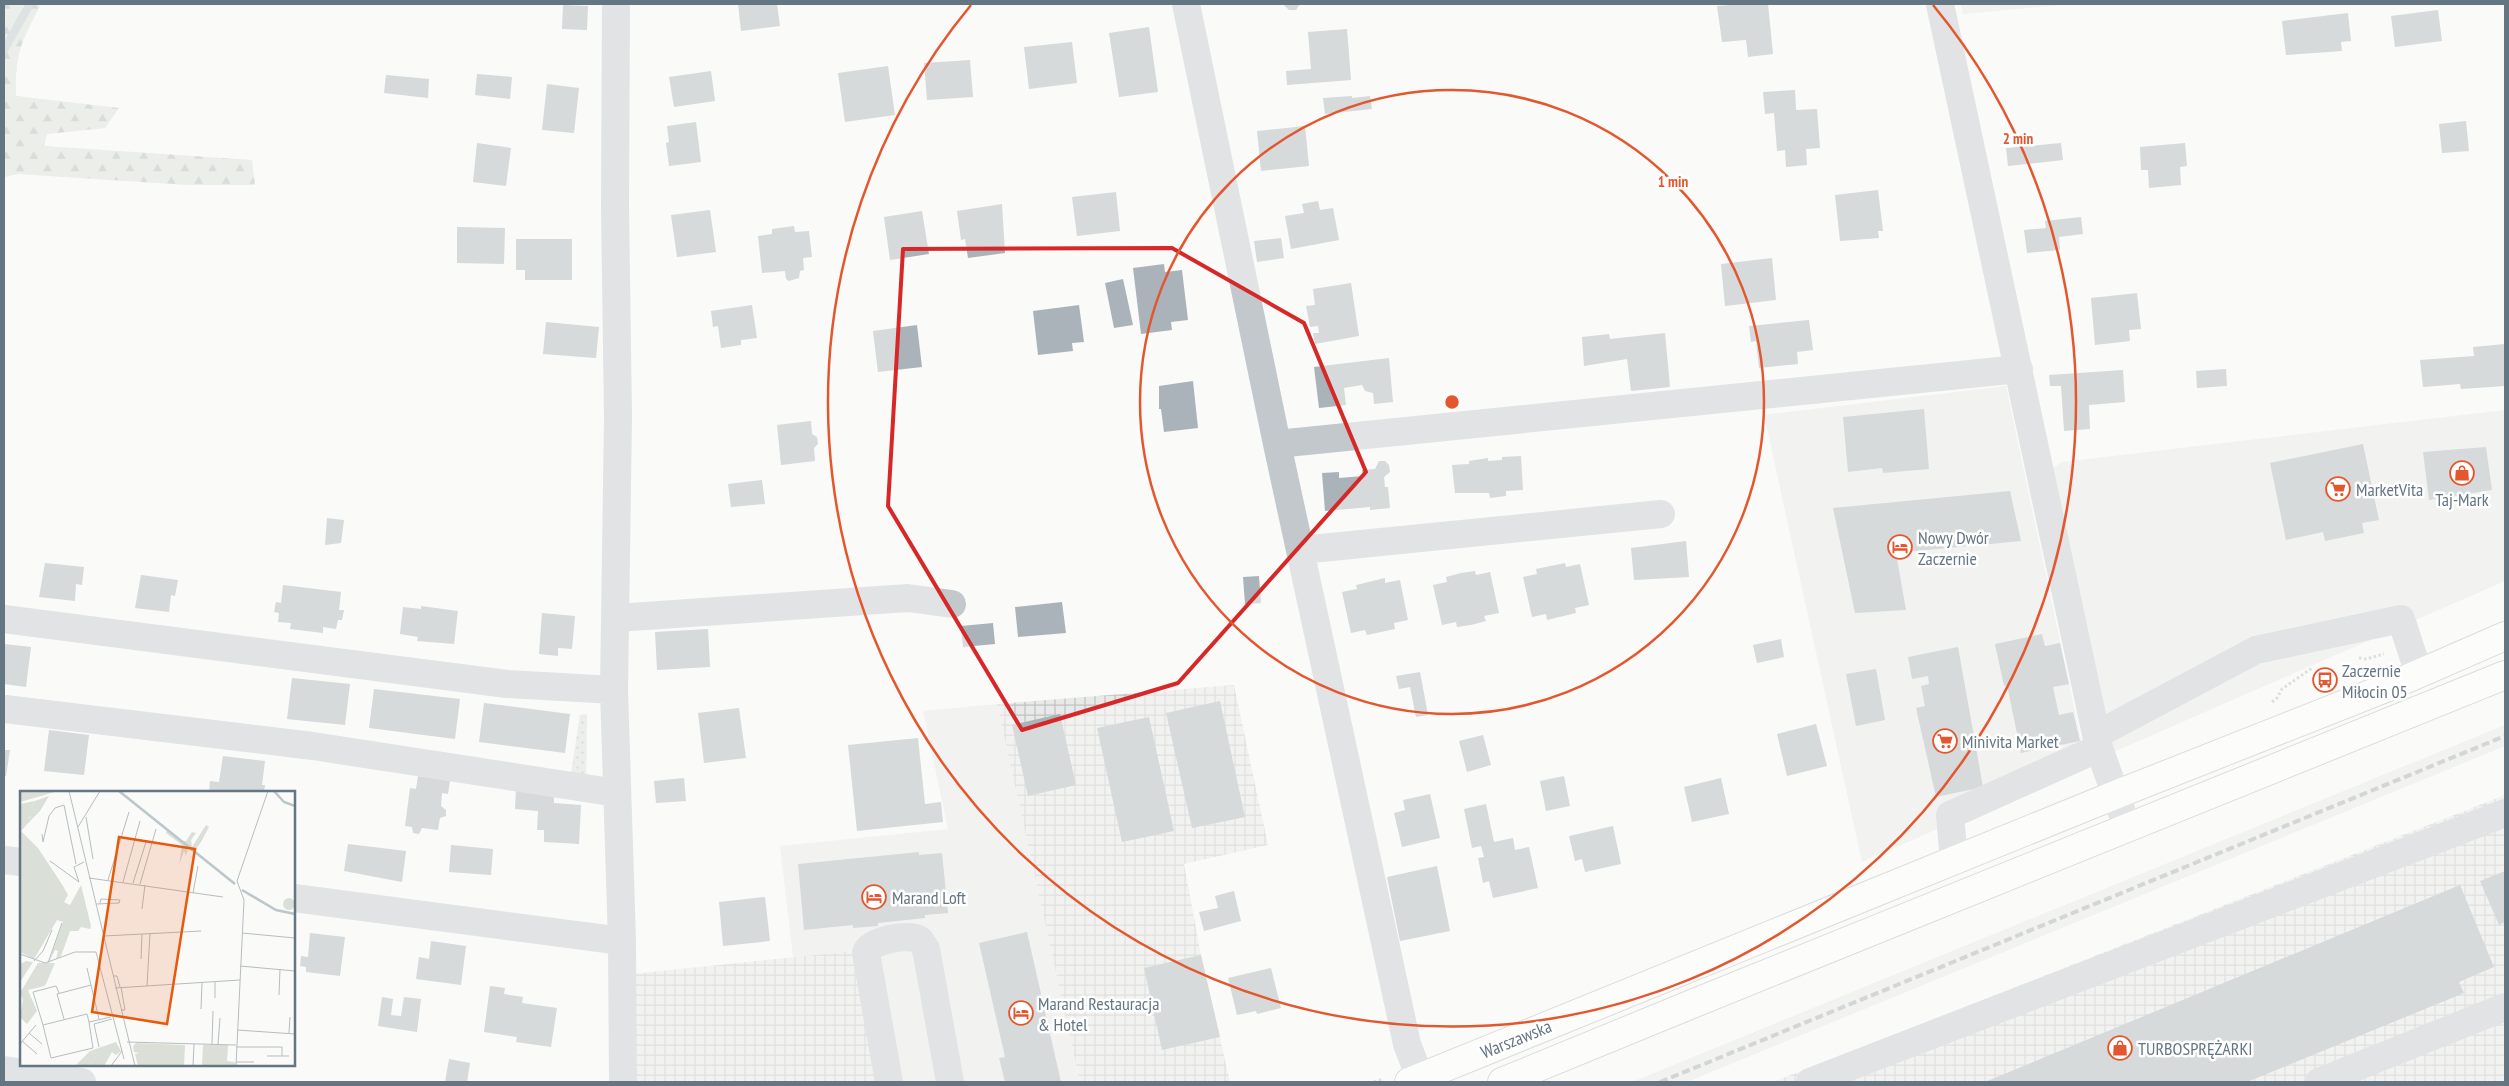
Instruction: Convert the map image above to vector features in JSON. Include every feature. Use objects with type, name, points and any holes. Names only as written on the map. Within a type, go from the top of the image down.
[{"type":"main road","name":"Warszawska","points":[[1414,1080],[1623,997],[2115,795],[2419,674],[2505,636]]},
{"type":"main road","name":"Warszawska","points":[[1502,1082],[2505,675]]},
{"type":"street","points":[[616,4],[615,206],[618,417],[614,690],[622,941],[623,1082]]},
{"type":"street","points":[[1186,4],[1277,444],[1414,1080]]},
{"type":"street","points":[[1940,4],[2097,742],[2127,828]]},
{"type":"street","points":[[1277,444],[2019,369]]},
{"type":"street","points":[[1301,550],[1661,514]]},
{"type":"street","points":[[616,618],[908,598],[952,604]]},
{"type":"street","points":[[4,619],[507,684],[614,690]]},
{"type":"street","points":[[1954,861],[1950,814],[2097,742],[2256,650],[2401,619],[2419,674]]},
{"type":"street","points":[[5,709],[313,746],[617,793]]},
{"type":"street","points":[[1810,1082],[2505,813]]},
{"type":"street","points":[[4,860],[20,862]]},
{"type":"street","points":[[295,898],[622,941]]},
{"type":"street","points":[[889,1082],[866,953],[871,945],[876,942],[910,936],[920,940],[926,949],[950,1082]]},
{"type":"street","points":[[2319,1082],[2505,1007]]},
{"type":"street","points":[[4,1070],[82,1082]]},
{"type":"path","points":[[2351,658],[2366,659]]},
{"type":"path","points":[[2277,698],[2282,689],[2308,669],[2316,666]]},
{"type":"highlighted area","points":[[1172,248],[1304,323],[1366,472],[1178,683],[1022,730],[888,506],[903,249]]},
{"type":"shaded area","points":[[1961,4],[2072,4],[1963,14]]},
{"type":"shaded area","points":[[2006,386],[2086,764],[1862,862],[1764,415]]},
{"type":"shaded area","points":[[2505,410],[2505,581],[2109,754],[2051,469],[2062,462]]},
{"type":"shaded area","points":[[1234,685],[1268,845],[1184,864],[1201,955],[1230,1082],[1080,1082],[997,704]]},
{"type":"shaded area","points":[[997,704],[1080,1082],[876,1082],[852,951],[793,957],[780,846],[948,829],[923,711]]},
{"type":"shaded area","points":[[2505,725],[2505,746],[1687,1082],[1632,1082]]},
{"type":"shaded area","points":[[2505,795],[2505,1082],[1773,1082]]},
{"type":"shaded area","points":[[852,951],[876,1082],[633,1082],[632,974]]},
{"type":"green space","points":[[4,4],[36,4],[40,6],[24,39],[18,58],[16,96],[119,108],[105,128],[47,134],[44,146],[252,160],[255,185],[188,185],[18,174],[4,177]]},
{"type":"green space","points":[[587,714],[586,782],[570,780],[580,715]]},
{"type":"building","points":[[738,4],[777,4],[780,26],[741,31]]},
{"type":"building","points":[[1283,4],[1300,4],[1296,10],[1289,10]]},
{"type":"building","points":[[1768,4],[1773,54],[1748,57],[1746,40],[1722,42],[1717,6]]},
{"type":"building","points":[[563,5],[588,6],[587,30],[562,29]]},
{"type":"building","points":[[2438,10],[2442,41],[2395,47],[2391,16]]},
{"type":"building","points":[[2348,13],[2351,41],[2341,42],[2342,51],[2286,55],[2282,21]]},
{"type":"building","points":[[1149,27],[1158,92],[1119,97],[1109,33]]},
{"type":"building","points":[[1347,29],[1351,80],[1287,85],[1286,71],[1311,69],[1308,32]]},
{"type":"building","points":[[1072,42],[1077,83],[1029,89],[1024,47]]},
{"type":"building","points":[[970,60],[973,97],[927,100],[924,63]]},
{"type":"building","points":[[888,66],[895,115],[845,122],[838,73]]},
{"type":"building","points":[[711,71],[715,101],[674,107],[669,77]]},
{"type":"building","points":[[477,74],[512,77],[510,99],[475,95]]},
{"type":"building","points":[[386,75],[429,79],[428,98],[384,93]]},
{"type":"building","points":[[547,84],[579,88],[574,133],[542,130]]},
{"type":"building","points":[[1795,90],[1796,110],[1817,109],[1820,148],[1806,149],[1807,165],[1786,167],[1785,150],[1777,151],[1774,113],[1765,114],[1763,92]]},
{"type":"building","points":[[1352,96],[1352,98],[1370,96],[1372,109],[1325,114],[1323,98]]},
{"type":"building","points":[[2466,121],[2469,151],[2442,153],[2439,124]]},
{"type":"building","points":[[696,122],[701,162],[669,166],[666,143],[669,142],[667,126]]},
{"type":"building","points":[[1305,126],[1309,166],[1261,171],[1257,131]]},
{"type":"building","points":[[477,143],[511,148],[506,186],[473,182]]},
{"type":"building","points":[[2061,143],[2063,160],[2008,166],[2006,148]]},
{"type":"building","points":[[2185,143],[2187,166],[2180,167],[2181,185],[2149,188],[2148,170],[2141,170],[2140,147]]},
{"type":"building","points":[[1878,190],[1883,231],[1878,231],[1879,238],[1840,241],[1835,195]]},
{"type":"building","points":[[1116,192],[1120,231],[1077,236],[1072,197]]},
{"type":"building","points":[[1318,201],[1320,210],[1333,208],[1339,240],[1291,249],[1285,216],[1304,213],[1302,204]]},
{"type":"building","points":[[1002,204],[1005,253],[968,258],[965,239],[961,240],[957,211]]},
{"type":"building","points":[[710,210],[716,252],[677,257],[671,215]]},
{"type":"building","points":[[922,211],[929,254],[890,260],[884,217]]},
{"type":"building","points":[[2081,217],[2083,234],[2059,237],[2060,250],[2027,253],[2024,230],[2046,228],[2045,221]]},
{"type":"building","points":[[794,226],[795,232],[809,231],[812,257],[803,258],[804,270],[800,271],[799,278],[789,281],[786,279],[785,271],[762,273],[758,236],[772,234],[772,229]]},
{"type":"building","points":[[457,227],[505,228],[504,264],[457,263]]},
{"type":"building","points":[[1281,238],[1284,258],[1257,262],[1254,241]]},
{"type":"building","points":[[516,239],[572,239],[572,280],[525,280],[525,270],[516,270]]},
{"type":"building","points":[[1772,258],[1776,300],[1725,306],[1721,264]]},
{"type":"building","points":[[1164,264],[1165,272],[1182,270],[1188,320],[1171,322],[1172,330],[1141,334],[1133,268]]},
{"type":"building","points":[[1123,279],[1133,325],[1114,328],[1105,283]]},
{"type":"building","points":[[1351,283],[1359,336],[1315,344],[1313,333],[1319,333],[1318,326],[1310,327],[1306,306],[1315,305],[1313,289]]},
{"type":"building","points":[[2137,293],[2141,329],[2129,330],[2130,341],[2095,345],[2091,298]]},
{"type":"building","points":[[752,305],[757,338],[741,340],[741,345],[721,348],[718,326],[713,327],[711,311]]},
{"type":"building","points":[[1079,305],[1084,342],[1072,343],[1073,351],[1038,355],[1033,311]]},
{"type":"building","points":[[1809,320],[1813,350],[1797,352],[1798,364],[1759,368],[1756,341],[1751,342],[1749,326]]},
{"type":"building","points":[[546,322],[599,327],[596,358],[543,354]]},
{"type":"building","points":[[917,325],[922,367],[878,372],[873,331]]},
{"type":"building","points":[[1665,333],[1670,387],[1631,391],[1627,359],[1584,366],[1582,337],[1609,334],[1610,339]]},
{"type":"building","points":[[2505,344],[2505,386],[2461,389],[2460,384],[2423,387],[2420,360],[2474,356],[2473,347]]},
{"type":"building","points":[[1389,358],[1393,402],[1374,404],[1373,393],[1365,391],[1362,385],[1344,388],[1346,405],[1319,408],[1314,367]]},
{"type":"building","points":[[2226,369],[2227,386],[2197,388],[2196,371]]},
{"type":"building","points":[[2123,370],[2125,402],[2089,405],[2090,429],[2064,431],[2061,386],[2050,386],[2049,375]]},
{"type":"building","points":[[1193,381],[1198,428],[1164,432],[1161,409],[1159,409],[1159,386]]},
{"type":"building","points":[[1924,409],[1929,469],[1883,473],[1882,468],[1848,472],[1843,417]]},
{"type":"building","points":[[811,421],[812,434],[817,437],[818,444],[814,448],[815,461],[781,465],[777,425]]},
{"type":"building","points":[[2363,444],[2379,520],[2362,523],[2364,533],[2325,541],[2323,532],[2286,540],[2270,463]]},
{"type":"building","points":[[2486,447],[2492,490],[2429,500],[2423,452]]},
{"type":"building","points":[[1521,456],[1523,490],[1506,491],[1506,496],[1490,498],[1489,493],[1455,493],[1452,465],[1469,464],[1469,461],[1488,458],[1488,461],[1502,460],[1502,457]]},
{"type":"building","points":[[1379,461],[1385,461],[1389,465],[1390,472],[1384,477],[1385,487],[1388,487],[1390,508],[1370,510],[1370,507],[1325,511],[1322,473],[1339,472],[1339,478],[1363,476],[1362,470],[1375,469]]},
{"type":"building","points":[[762,480],[765,504],[731,507],[728,484]]},
{"type":"building","name":"Nowy Dwór Zaczernie","points":[[2010,491],[2021,541],[1896,553],[1906,610],[1855,613],[1833,508]]},
{"type":"building","points":[[327,518],[344,520],[341,543],[325,545]]},
{"type":"building","points":[[1686,541],[1689,577],[1634,580],[1631,548]]},
{"type":"building","points":[[45,563],[84,567],[82,585],[76,584],[75,601],[39,597]]},
{"type":"building","points":[[1565,563],[1566,567],[1580,564],[1589,605],[1575,608],[1576,613],[1547,620],[1546,614],[1532,617],[1523,577],[1537,574],[1536,569]]},
{"type":"building","points":[[1475,571],[1476,575],[1490,572],[1499,613],[1484,616],[1486,621],[1471,625],[1457,627],[1456,622],[1442,625],[1433,585],[1447,582],[1446,577]]},
{"type":"building","points":[[141,575],[178,580],[175,596],[171,595],[169,612],[135,608]]},
{"type":"building","points":[[1259,576],[1261,603],[1245,604],[1243,577]]},
{"type":"building","points":[[1385,578],[1385,583],[1400,580],[1408,620],[1394,623],[1395,629],[1367,635],[1365,630],[1351,633],[1342,592],[1357,589],[1356,585]]},
{"type":"building","points":[[283,585],[341,592],[339,610],[344,610],[342,620],[338,620],[336,629],[323,627],[323,633],[290,629],[291,623],[278,622],[279,613],[274,612],[276,602],[281,603]]},
{"type":"building","points":[[1062,602],[1066,633],[1018,637],[1015,607]]},
{"type":"building","points":[[421,606],[458,611],[454,644],[417,641],[418,637],[400,634],[403,607],[421,609]]},
{"type":"building","points":[[542,613],[575,616],[572,649],[558,648],[558,656],[539,654]]},
{"type":"building","points":[[993,623],[995,644],[963,647],[961,626]]},
{"type":"building","points":[[708,629],[710,667],[657,670],[655,632]]},
{"type":"building","points":[[2042,634],[2045,646],[2060,643],[2069,684],[2053,687],[2059,715],[2073,712],[2080,741],[2021,753],[2007,685],[2004,686],[1995,644]]},
{"type":"building","points":[[1781,639],[1784,657],[1757,663],[1753,645]]},
{"type":"building","points":[[4,644],[31,647],[26,687],[4,684]]},
{"type":"building","points":[[1958,647],[1983,787],[1936,797],[1916,708],[1925,706],[1921,686],[1929,684],[1928,676],[1912,679],[1908,657]]},
{"type":"building","points":[[1876,669],[1885,720],[1856,726],[1846,674]]},
{"type":"building","points":[[1420,672],[1428,715],[1416,717],[1410,687],[1399,689],[1396,676]]},
{"type":"building","points":[[292,678],[350,684],[345,725],[287,719]]},
{"type":"building","points":[[374,689],[460,699],[455,739],[369,728]]},
{"type":"building","points":[[1220,701],[1245,817],[1192,828],[1166,713]]},
{"type":"building","points":[[484,703],[570,714],[565,753],[479,742]]},
{"type":"building","points":[[739,708],[746,758],[704,763],[698,713]]},
{"type":"building","points":[[1060,714],[1076,785],[1028,796],[1012,725]]},
{"type":"building","points":[[1149,717],[1174,831],[1122,842],[1097,728]]},
{"type":"building","points":[[1816,724],[1827,766],[1787,776],[1777,734]]},
{"type":"building","points":[[49,730],[89,735],[84,775],[44,771]]},
{"type":"building","points":[[1483,735],[1491,765],[1467,772],[1459,741]]},
{"type":"building","points":[[918,738],[925,804],[941,802],[943,822],[857,831],[848,745]]},
{"type":"building","points":[[4,750],[10,750],[6,776],[4,776]]},
{"type":"building","points":[[223,756],[265,761],[262,785],[265,785],[264,791],[209,791],[210,781],[219,782]]},
{"type":"building","points":[[418,776],[450,781],[448,794],[442,793],[441,806],[446,810],[446,816],[440,818],[438,830],[422,828],[419,834],[413,833],[412,827],[405,826],[410,788],[416,789]]},
{"type":"building","points":[[1564,776],[1570,806],[1546,811],[1540,781]]},
{"type":"building","points":[[684,778],[686,801],[656,803],[654,781]]},
{"type":"building","points":[[1721,778],[1729,814],[1692,822],[1684,787]]},
{"type":"building","points":[[516,788],[554,790],[554,803],[581,805],[579,844],[544,842],[544,830],[537,830],[538,811],[515,809]]},
{"type":"building","points":[[1430,794],[1440,838],[1402,847],[1394,813],[1405,810],[1403,800]]},
{"type":"building","points":[[1486,804],[1494,842],[1513,838],[1515,850],[1529,847],[1538,888],[1493,898],[1489,881],[1483,883],[1478,858],[1484,857],[1481,846],[1472,848],[1464,809]]},
{"type":"building","points":[[1613,826],[1621,864],[1585,872],[1582,859],[1575,861],[1569,836]]},
{"type":"building","points":[[348,844],[406,851],[402,882],[344,871]]},
{"type":"building","points":[[451,845],[493,849],[491,875],[449,872]]},
{"type":"building","name":"Marand Loft","points":[[919,852],[919,855],[942,853],[948,913],[925,915],[925,918],[878,923],[878,926],[853,928],[853,925],[804,930],[798,864]]},
{"type":"building","points":[[1437,866],[1450,931],[1400,941],[1387,877]]},
{"type":"building","points":[[2505,871],[2505,922],[2499,925],[2480,881]]},
{"type":"building","points":[[2460,885],[2494,967],[2459,982],[2464,993],[2247,1082],[1985,1082]]},
{"type":"building","points":[[1234,891],[1241,921],[1204,931],[1199,912],[1218,908],[1215,896]]},
{"type":"building","points":[[765,897],[770,941],[723,946],[719,902]]},
{"type":"building","points":[[1027,932],[1061,1082],[1005,1082],[999,1058],[1005,1057],[979,943]]},
{"type":"building","points":[[310,933],[345,937],[340,976],[306,972],[306,967],[300,966],[301,956],[308,957]]},
{"type":"building","points":[[431,941],[466,946],[461,985],[416,979],[419,957],[429,959]]},
{"type":"building","points":[[1201,955],[1220,1037],[1162,1050],[1144,968]]},
{"type":"building","points":[[1271,968],[1281,1008],[1257,1014],[1256,1011],[1237,1015],[1228,978]]},
{"type":"building","points":[[490,986],[505,988],[504,994],[523,997],[522,1003],[557,1008],[551,1047],[516,1042],[517,1037],[484,1032]]},
{"type":"building","points":[[382,997],[393,999],[391,1015],[401,1016],[404,997],[421,999],[417,1032],[378,1026]]},
{"type":"building","points":[[449,1059],[470,1063],[467,1082],[445,1082]]},
{"type":"waterway","points":[[4,50],[30,4]]},
{"type":"railway","points":[[1660,1082],[2505,736]]},
{"type":"place","name":"Taj-Mark","points":[[2462,473]]},
{"type":"place","name":"MarketVita","points":[[2338,489]]},
{"type":"place","name":"Nowy Dwór Zaczernie","points":[[1900,547]]},
{"type":"place","name":"Zaczernie Miłocin 05","points":[[2325,680]]},
{"type":"place","name":"Minivita Market","points":[[1945,741]]},
{"type":"place","name":"Marand Loft","points":[[874,897]]},
{"type":"place","name":"Marand Restauracja & Hotel","points":[[1021,1013]]},
{"type":"place","name":"TURBOSPRĘŻARKI","points":[[2120,1048]]}]
